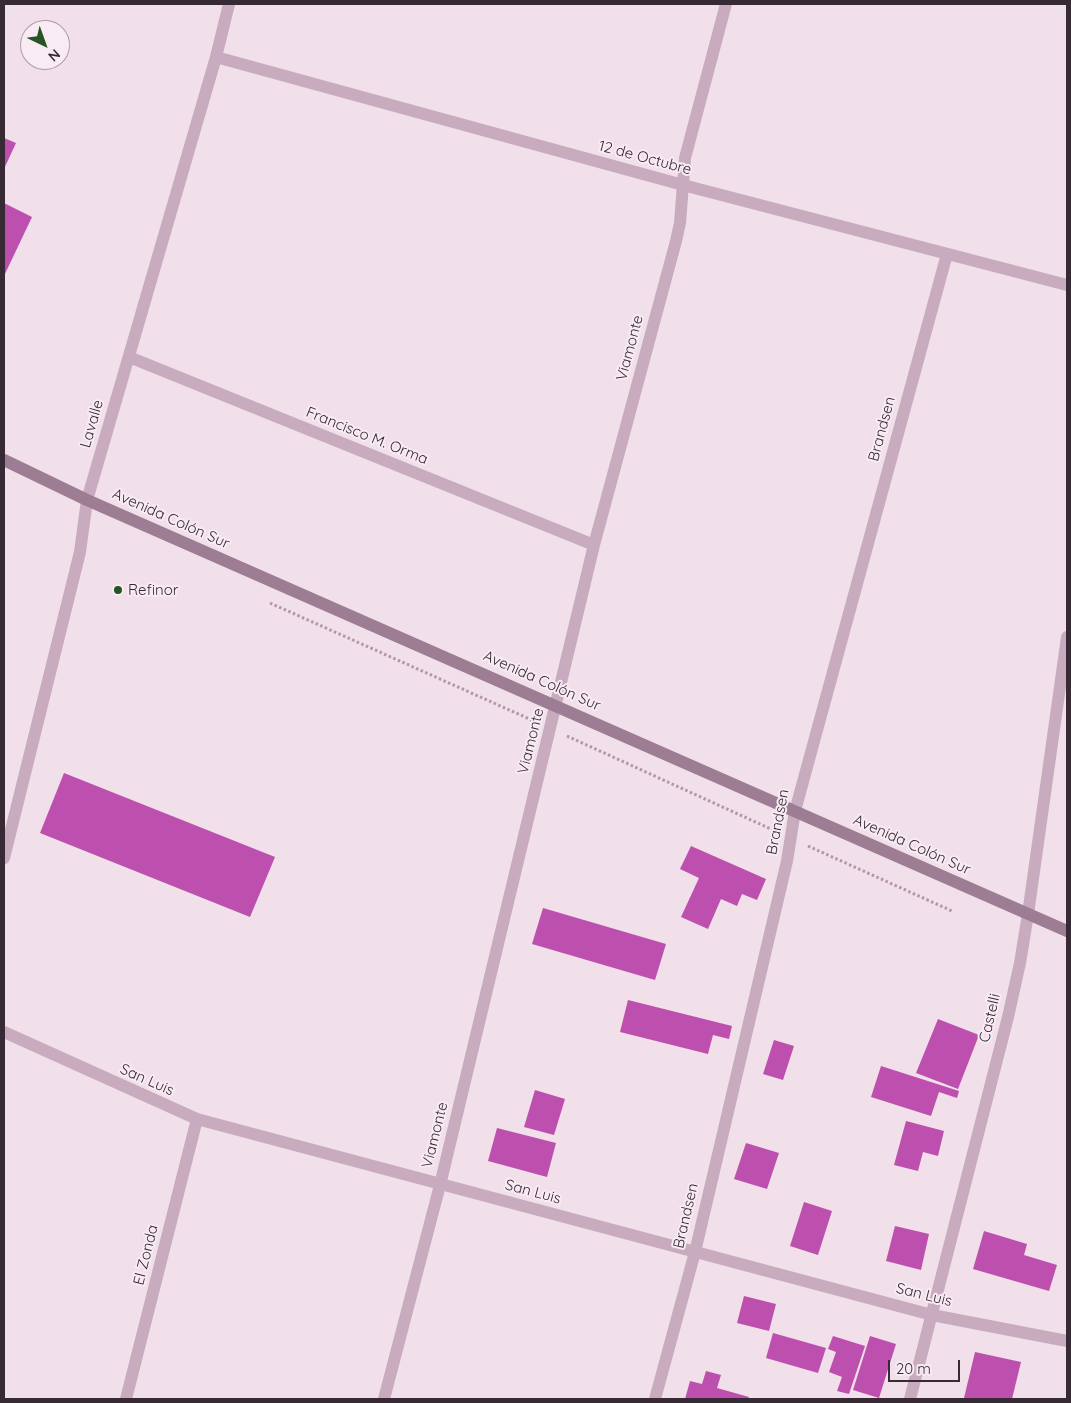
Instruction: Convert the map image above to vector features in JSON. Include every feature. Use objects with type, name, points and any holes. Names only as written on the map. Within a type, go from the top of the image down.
[{"type":"main road","name":"Avenida Colón Sur","points":[[4,460],[87,500],[556,705],[1067,932]]},
{"type":"street","name":"Lavalle","points":[[4,858],[80,552],[87,500],[216,57],[229,4]]},
{"type":"street","name":"Viamonte","points":[[384,1399],[440,1185],[594,545],[676,241],[680,223],[685,158],[726,4]]},
{"type":"street","name":"12 de Octubre","points":[[216,57],[683,185],[1067,285]]},
{"type":"street","name":"Brandsen","points":[[656,1399],[695,1252],[787,861],[794,811],[947,254]]},
{"type":"street","name":"Francisco M. Orma","points":[[128,356],[594,545]]},
{"type":"street","name":"Castelli","points":[[910,1399],[1008,1017],[1020,963],[1067,636]]},
{"type":"street","name":"San Luis","points":[[4,1032],[197,1119],[932,1315],[1067,1341]]},
{"type":"street","name":"El Zonda","points":[[126,1399],[197,1119]]},
{"type":"path","points":[[266,602],[952,911]]},
{"type":"building","points":[[4,138],[16,143],[4,169]]},
{"type":"building","points":[[4,203],[32,217],[4,276]]},
{"type":"building","points":[[64,773],[275,857],[250,917],[40,833]]},
{"type":"building","points":[[691,846],[766,879],[757,900],[742,894],[737,906],[721,899],[708,929],[681,917],[699,878],[680,869]]},
{"type":"building","points":[[543,908],[666,944],[655,980],[532,944]]},
{"type":"building","points":[[628,1000],[732,1026],[729,1039],[713,1035],[708,1054],[620,1032]]},
{"type":"building","points":[[938,1019],[979,1035],[958,1089],[916,1073]]},
{"type":"building","points":[[774,1040],[794,1046],[783,1080],[763,1074]]},
{"type":"building","points":[[881,1066],[959,1091],[957,1098],[939,1092],[931,1116],[871,1097]]},
{"type":"building","points":[[535,1090],[565,1099],[554,1135],[524,1127]]},
{"type":"building","points":[[906,1121],[944,1131],[938,1156],[923,1152],[918,1171],[894,1165]]},
{"type":"building","points":[[497,1128],[556,1143],[547,1177],[488,1161]]},
{"type":"building","points":[[746,1143],[779,1153],[767,1189],[734,1179]]},
{"type":"building","points":[[804,1202],[832,1211],[818,1255],[790,1246]]},
{"type":"building","points":[[895,1226],[929,1234],[921,1270],[886,1261]]},
{"type":"building","points":[[984,1231],[1027,1244],[1024,1255],[1057,1265],[1049,1291],[973,1269]]},
{"type":"building","points":[[744,1296],[776,1304],[769,1331],[737,1323]]},
{"type":"building","points":[[773,1333],[826,1348],[818,1373],[766,1358]]},
{"type":"building","points":[[833,1336],[865,1346],[849,1394],[837,1391],[842,1377],[829,1372],[836,1352],[828,1349]]},
{"type":"building","points":[[870,1336],[896,1344],[879,1398],[853,1390]]},
{"type":"building","points":[[975,1352],[1021,1362],[1012,1399],[964,1398]]},
{"type":"building","points":[[706,1371],[721,1375],[717,1388],[749,1397],[748,1399],[685,1399],[690,1381],[702,1384]]},
{"type":"place","name":"Refinor","points":[[118,590]]}]
